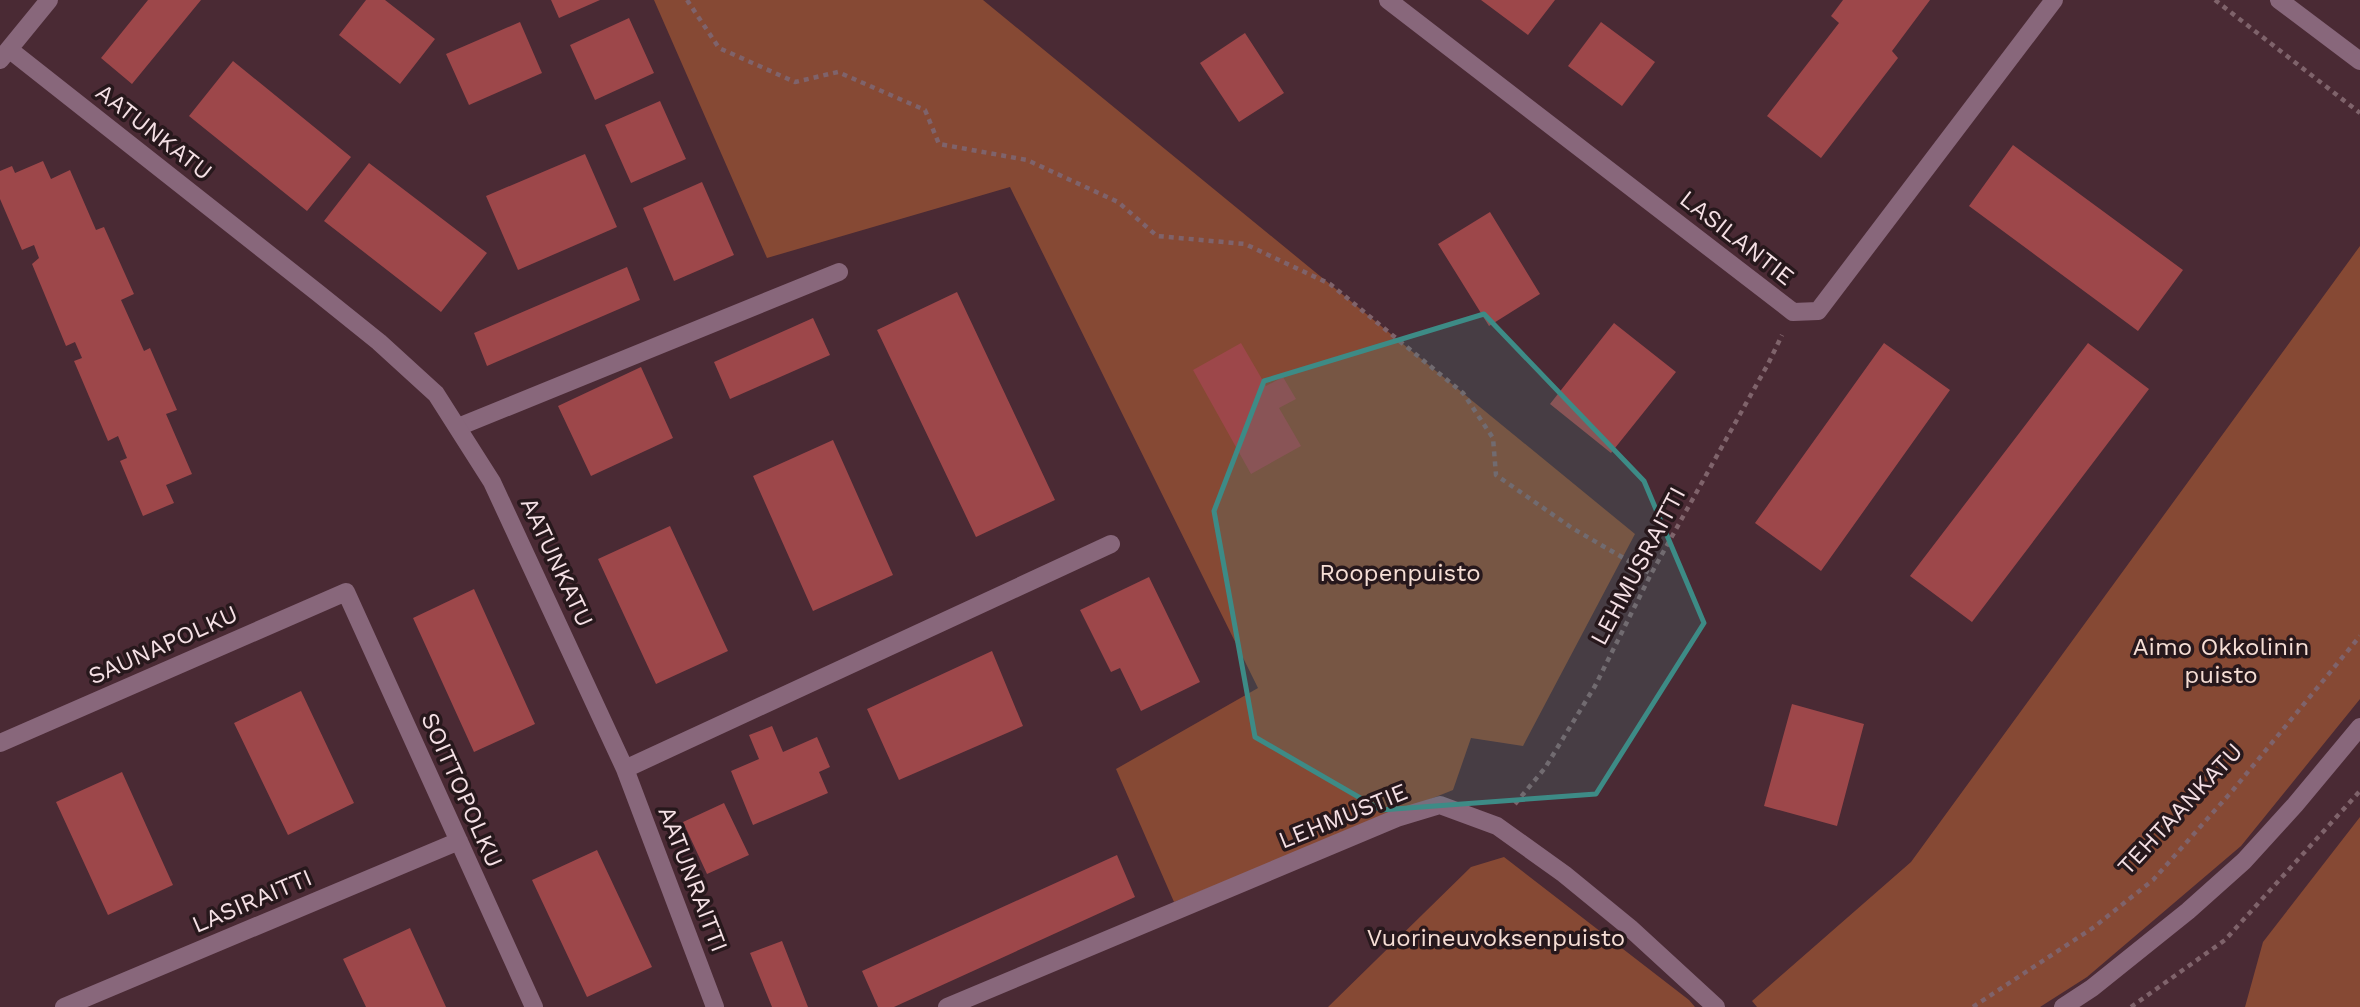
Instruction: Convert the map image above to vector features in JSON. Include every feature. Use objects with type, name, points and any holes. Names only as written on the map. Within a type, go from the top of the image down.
[{"type":"street","points":[[5,55],[50,0]]},
{"type":"street","name":"LASILANTIE","points":[[1388,0],[1793,312],[1818,311],[2054,0]]},
{"type":"street","points":[[2279,0],[2360,61]]},
{"type":"street","name":"AATUNKATU","points":[[5,55],[379,342],[436,394],[492,482],[625,769]]},
{"type":"street","points":[[458,427],[839,272]]},
{"type":"street","points":[[625,769],[1111,544]]},
{"type":"street","name":"SAUNAPOLKU","points":[[0,743],[346,592]]},
{"type":"street","name":"SOITTOPOLKU","points":[[346,592],[534,1007]]},
{"type":"street","points":[[2063,1007],[2103,980],[2244,861],[2360,727]]},
{"type":"street","name":"AATUNRAITTI","points":[[625,769],[715,1007]]},
{"type":"street","name":"LEHMUSTIE","points":[[947,1007],[1397,818],[1440,805],[1497,826],[1564,874],[1630,928],[1716,1007]]},
{"type":"street","name":"LASIRAITTI","points":[[64,1007],[459,841]]},
{"type":"path","points":[[687,0],[719,48],[783,77],[795,82],[838,72],[925,110],[939,144],[1027,160],[1118,202],[1157,236],[1245,243],[1330,284],[1463,393],[1493,438],[1496,475],[1572,528],[1651,574]]},
{"type":"path","points":[[2215,0],[2360,113]]},
{"type":"path","name":"LEHMUSRAITTI","points":[[1497,826],[1545,768],[1595,686],[1651,574],[1768,363],[1793,312]]},
{"type":"path","name":"TEHTAANKATU","points":[[1973,1007],[2094,927],[2154,880],[2233,790],[2360,636]]},
{"type":"path","points":[[2132,1007],[2225,940],[2360,791]]},
{"type":"highlighted area","points":[[1484,314],[1644,481],[1704,623],[1596,794],[1381,810],[1255,737],[1214,511],[1264,381]]},
{"type":"green space","name":"Roopenpuisto","points":[[654,0],[983,0],[1635,534],[1523,746],[1471,738],[1453,790],[1174,902],[1116,769],[1258,688],[1010,187],[767,258]]},
{"type":"green space","name":"Aimo Okkolinin puisto","points":[[2360,246],[2360,699],[2241,846],[2087,977],[2040,1007],[1757,1007],[1752,1001],[1911,862]]},
{"type":"green space","points":[[2360,817],[2360,1007],[2245,1007],[2263,942]]},
{"type":"green space","name":"Vuorineuvoksenpuisto","points":[[1504,857],[1695,1007],[1328,1007],[1471,867]]},
{"type":"building","points":[[148,0],[201,0],[132,84],[101,58]]},
{"type":"building","points":[[366,0],[385,0],[435,39],[400,84],[339,35]]},
{"type":"building","points":[[551,0],[600,0],[559,18]]},
{"type":"building","points":[[1481,0],[1555,0],[1528,35]]},
{"type":"building","points":[[1843,0],[1930,0],[1892,51],[1898,58],[1821,158],[1767,116],[1839,23],[1831,16]]},
{"type":"building","points":[[629,18],[654,73],[595,100],[570,45]]},
{"type":"building","points":[[520,22],[542,73],[469,105],[446,54]]},
{"type":"building","points":[[1601,22],[1655,62],[1622,106],[1568,66]]},
{"type":"building","points":[[1245,33],[1284,93],[1239,122],[1200,63]]},
{"type":"building","points":[[233,61],[351,157],[307,211],[189,116]]},
{"type":"building","points":[[660,101],[686,159],[631,183],[605,125]]},
{"type":"building","points":[[2013,145],[2183,270],[2138,331],[1969,206]]},
{"type":"building","points":[[585,154],[617,227],[518,270],[486,196]]},
{"type":"building","points":[[43,161],[51,179],[70,170],[96,230],[104,227],[134,294],[121,300],[144,351],[150,348],[177,410],[166,414],[192,474],[166,485],[174,503],[143,516],[120,461],[127,458],[118,436],[108,441],[74,361],[82,358],[75,342],[66,346],[32,264],[39,258],[34,245],[22,250],[0,199],[0,171],[12,166],[15,173]]},
{"type":"building","points":[[369,163],[487,253],[441,312],[324,221]]},
{"type":"building","points":[[702,182],[734,255],[674,281],[643,208]]},
{"type":"building","points":[[1490,212],[1540,294],[1489,326],[1438,244]]},
{"type":"building","points":[[627,267],[640,300],[487,366],[474,333]]},
{"type":"building","points":[[957,292],[1055,500],[976,537],[877,330]]},
{"type":"building","points":[[813,318],[830,355],[730,399],[714,362]]},
{"type":"building","points":[[1614,323],[1676,372],[1611,453],[1550,404]]},
{"type":"building","points":[[1241,343],[1266,386],[1283,377],[1296,399],[1279,408],[1301,446],[1251,474],[1193,370]]},
{"type":"building","points":[[1884,343],[1950,390],[1821,571],[1755,523]]},
{"type":"building","points":[[2088,343],[2149,389],[1972,622],[1910,576]]},
{"type":"building","points":[[641,367],[673,438],[591,476],[558,406]]},
{"type":"building","points":[[833,440],[893,575],[813,611],[753,476]]},
{"type":"building","points":[[670,526],[728,651],[656,684],[598,559]]},
{"type":"building","points":[[1149,577],[1200,682],[1141,711],[1120,668],[1111,672],[1080,610]]},
{"type":"building","points":[[474,589],[535,724],[474,752],[413,618]]},
{"type":"building","points":[[992,651],[1023,726],[899,780],[867,709]]},
{"type":"building","points":[[301,691],[354,803],[288,835],[234,723]]},
{"type":"building","points":[[1792,704],[1864,724],[1837,826],[1764,806]]},
{"type":"building","points":[[772,726],[783,752],[817,737],[830,767],[819,772],[828,793],[753,825],[731,771],[759,759],[749,735]]},
{"type":"building","points":[[122,772],[173,885],[108,915],[56,802]]},
{"type":"building","points":[[724,803],[749,855],[707,874],[683,822]]},
{"type":"building","points":[[597,850],[652,967],[587,997],[532,880]]},
{"type":"building","points":[[1117,855],[1135,897],[894,1007],[878,1007],[862,971]]},
{"type":"building","points":[[410,928],[446,1007],[366,1007],[343,959]]},
{"type":"building","points":[[782,941],[808,1007],[772,1007],[750,953]]}]
